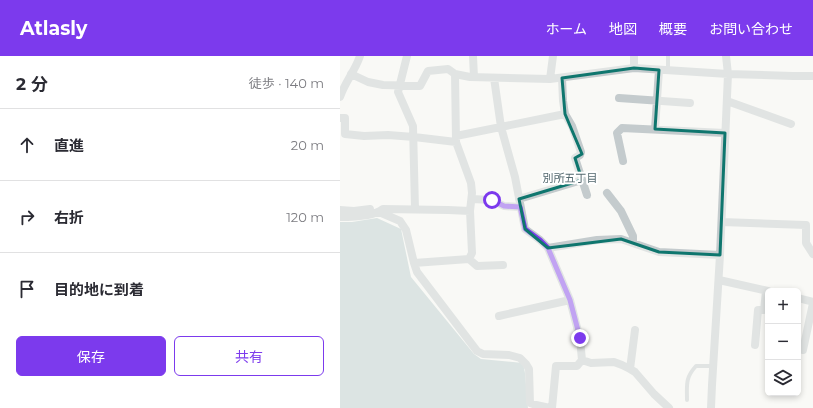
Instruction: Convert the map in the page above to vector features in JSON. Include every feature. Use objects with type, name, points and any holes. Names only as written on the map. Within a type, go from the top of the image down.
[{"type":"street","points":[[340,97],[343,88],[356,67],[360,56]]},
{"type":"street","points":[[407,56],[398,92],[413,126],[416,209]]},
{"type":"street","points":[[473,56],[474,77]]},
{"type":"street","points":[[550,79],[553,56]]},
{"type":"street","points":[[634,56],[634,68]]},
{"type":"street","points":[[711,408],[722,222],[728,74],[726,56]]},
{"type":"street","points":[[351,74],[368,82],[399,86],[420,86],[428,72],[448,69],[455,74],[494,78],[550,79],[634,68],[728,74],[813,76]]},
{"type":"street","points":[[656,129],[659,70]]},
{"type":"street","points":[[455,74],[456,139],[471,183],[472,193],[470,211],[472,253],[469,259]]},
{"type":"street","points":[[340,210],[354,211],[372,208],[381,210],[400,221],[406,230],[417,272],[478,351],[483,354],[508,355],[520,358],[529,369],[530,403],[535,406],[551,408],[556,366],[577,366],[582,360],[580,338],[570,300],[548,248],[525,229],[515,177],[501,127],[494,78]]},
{"type":"street","points":[[562,78],[565,114],[572,126],[581,152],[580,155],[575,158],[587,195]]},
{"type":"street","points":[[619,98],[690,103]]},
{"type":"street","points":[[727,101],[790,124]]},
{"type":"street","points":[[340,118],[345,118],[345,134],[456,139],[501,127],[565,114]]},
{"type":"street","points":[[623,161],[617,133],[622,128],[725,133]]},
{"type":"street","points":[[472,199],[492,200],[504,206],[519,203],[582,180]]},
{"type":"street","points":[[606,193],[621,211],[634,236],[633,243]]},
{"type":"street","points":[[340,217],[353,217],[381,210],[416,209],[470,211]]},
{"type":"street","points":[[722,222],[806,225],[806,243],[813,254]]},
{"type":"street","points":[[548,248],[597,240],[620,239],[659,252],[720,255]]},
{"type":"street","points":[[414,264],[469,259],[477,266],[503,265]]},
{"type":"street","points":[[719,280],[765,291]]},
{"type":"street","points":[[801,299],[813,302],[803,350]]},
{"type":"street","points":[[500,316],[570,300]]},
{"type":"street","points":[[755,345],[758,310],[764,310],[765,304]]},
{"type":"street","points":[[630,369],[635,330]]},
{"type":"street","points":[[582,360],[591,362],[614,362],[630,369],[669,408]]},
{"type":"lane","points":[[668,56],[668,70]]},
{"type":"lane","points":[[687,400],[688,379],[690,372],[696,366],[713,366]]},
{"type":"highlighted area","points":[[634,68],[659,70],[655,129],[725,133],[720,255],[659,252],[621,239],[548,248],[525,229],[519,199],[582,180],[575,158],[582,154],[565,114],[562,78]]},
{"type":"shaded area","points":[[377,218],[401,229],[411,277],[474,354],[481,359],[523,363],[528,408],[340,408],[340,222],[352,222]]},
{"type":"district","name":"別所五丁目","points":[[570,178]]},
{"type":"route","points":[[492,200],[504,206],[520,207],[525,229],[548,248],[570,300],[580,338]]}]
